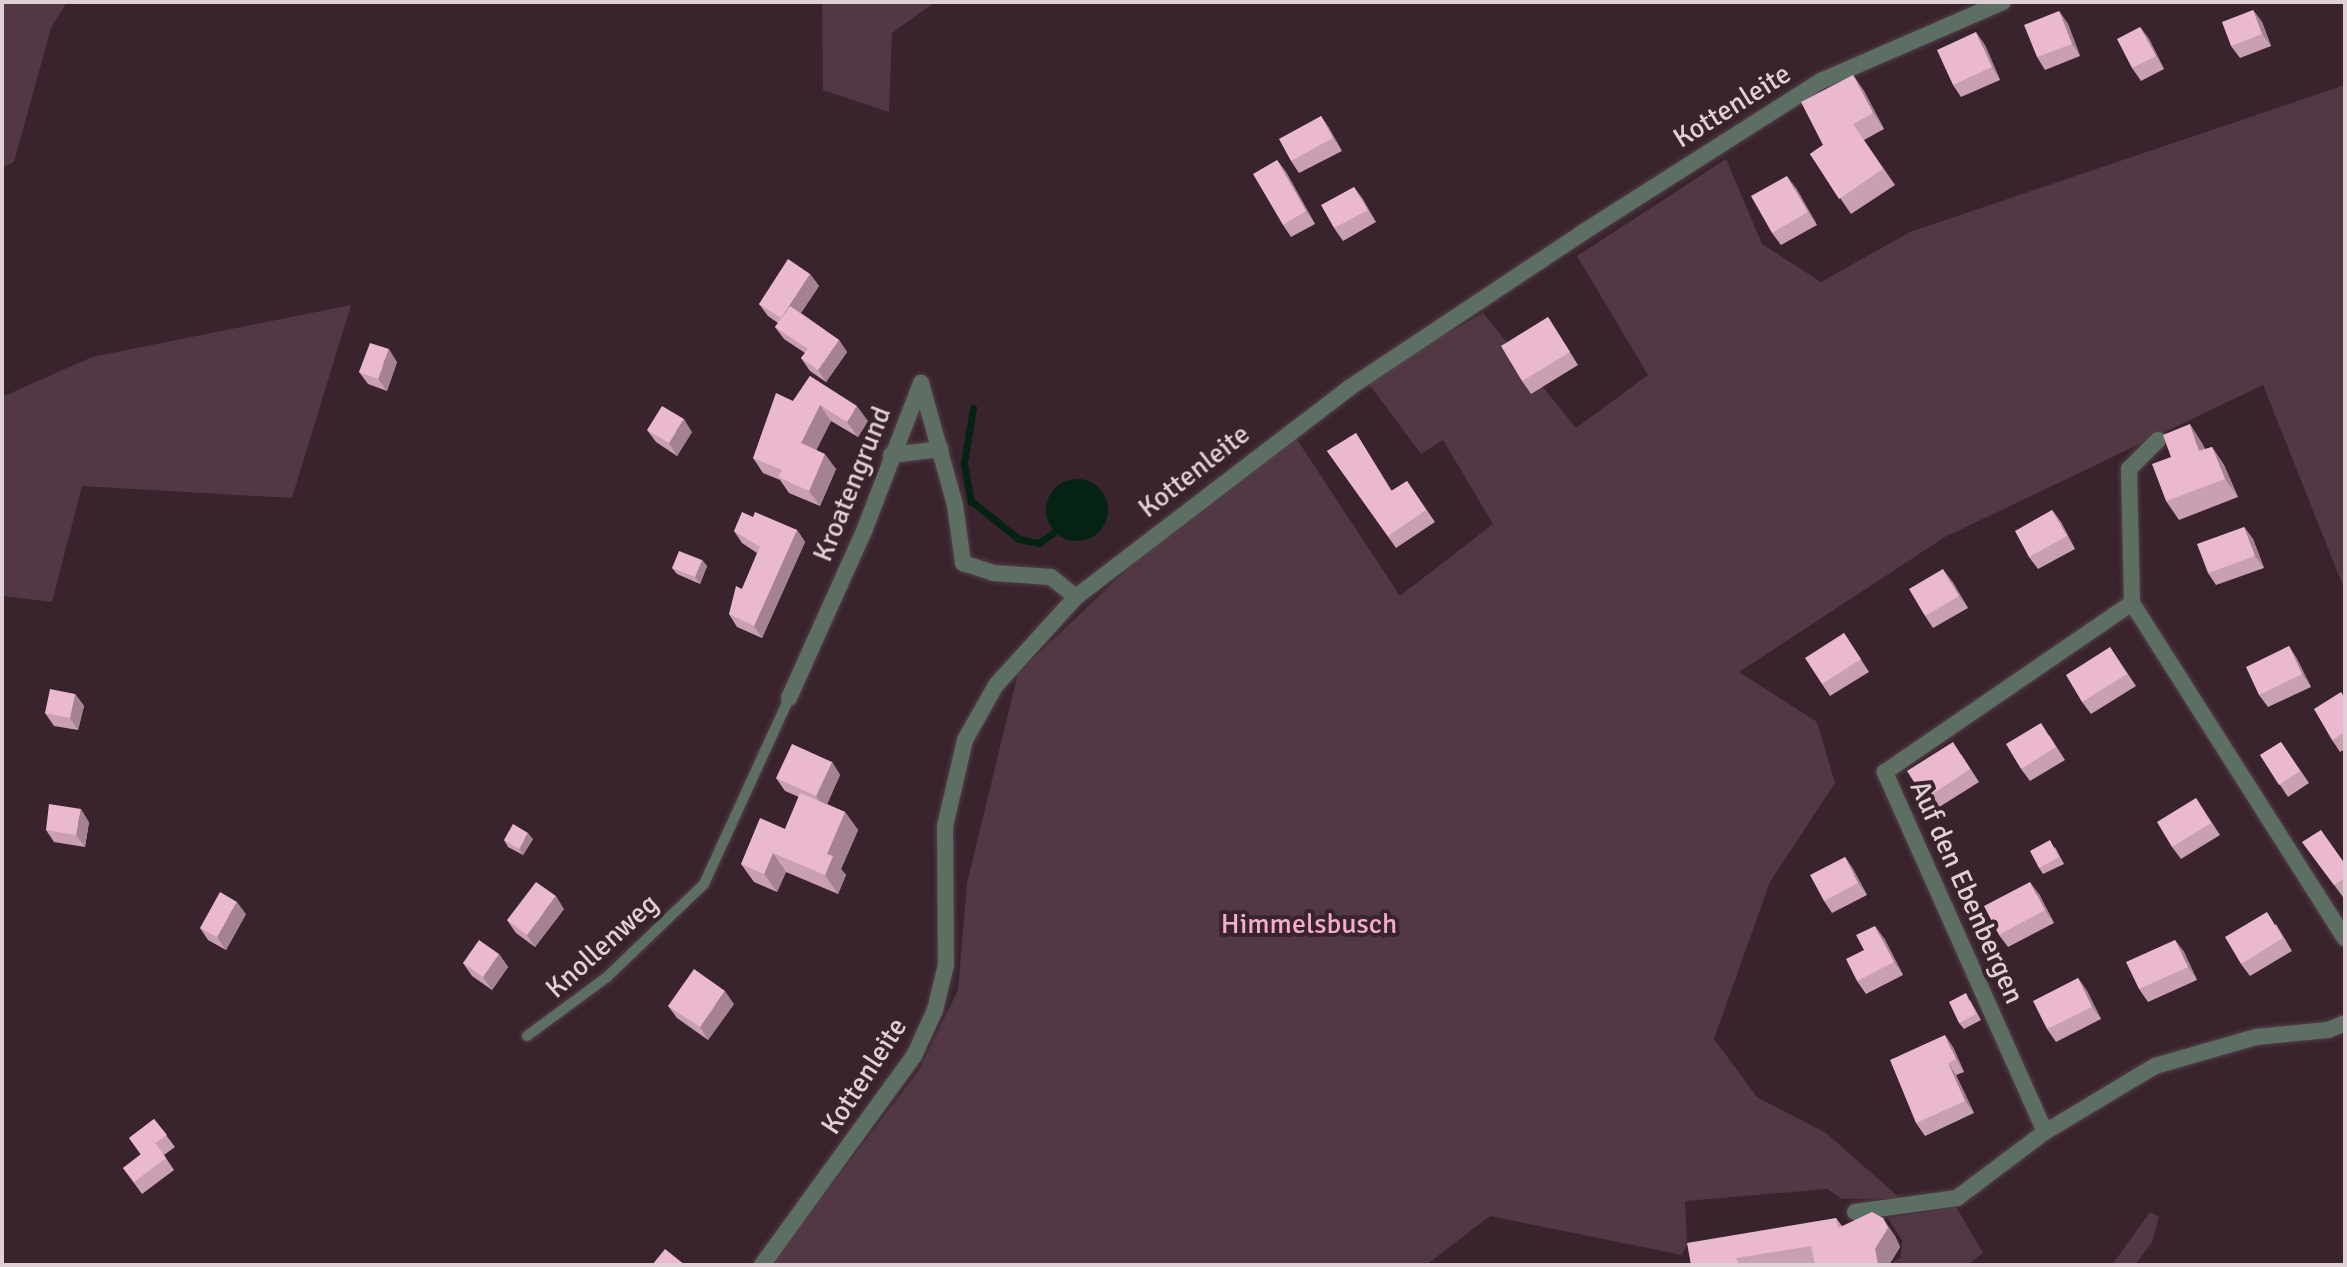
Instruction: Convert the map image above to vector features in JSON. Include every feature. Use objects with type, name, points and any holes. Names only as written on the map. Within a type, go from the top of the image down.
[{"type":"street","name":"Kottenleite","points":[[762,1265],[914,1056],[935,1010],[946,965],[945,826],[965,740],[996,685],[1076,597],[1349,388],[1595,224],[1821,81],[2003,2]]},
{"type":"street","name":"Kroatengrund","points":[[789,698],[864,531],[921,383],[941,449],[963,563],[994,573],[1051,577],[1076,597]]},
{"type":"street","points":[[2158,440],[2129,469],[2132,603],[2345,938]]},
{"type":"street","points":[[891,455],[941,449]]},
{"type":"street","name":"Auf den Ebenbergen","points":[[2045,1132],[1885,772],[2132,603]]},
{"type":"street","points":[[1855,1212],[1957,1198],[2045,1132],[2155,1066],[2256,1037],[2328,1030],[2345,1023]]},
{"type":"lane","name":"Kroatengrund","points":[[704,884],[789,698]]},
{"type":"lane","name":"Knollenweg","points":[[527,1036],[607,977],[704,884]]},
{"type":"green space","points":[[2,2],[67,2],[51,28],[14,162],[2,168]]},
{"type":"green space","points":[[822,2],[935,2],[892,33],[889,112],[823,90]]},
{"type":"green space","name":"Himmelsbusch","points":[[2345,85],[2345,591],[2263,385],[1945,537],[1739,672],[1817,722],[1835,783],[1770,882],[1714,1039],[1757,1097],[1826,1133],[1900,1198],[1842,1199],[1827,1189],[1685,1201],[1687,1244],[1682,1255],[1490,1216],[1426,1265],[771,1265],[919,1070],[958,990],[967,883],[1018,673],[1209,491],[1296,438],[1400,596],[1493,524],[1443,440],[1421,454],[1366,380],[1483,313],[1576,428],[1648,375],[1577,256],[1726,159],[1762,244],[1821,282],[1910,232]]},
{"type":"green space","points":[[351,305],[292,498],[82,486],[52,602],[2,596],[2,397],[92,357]]},
{"type":"green space","points":[[1956,1207],[1983,1253],[1967,1265],[1889,1265],[1901,1257],[1902,1240],[1888,1218]]},
{"type":"green space","points":[[2150,1212],[2159,1217],[2152,1242],[2135,1265],[2112,1265]]},
{"type":"shaded area","points":[[1077,479],[1099,488],[1108,510],[1099,532],[1077,541],[1055,532],[1046,510],[1055,488]]},
{"type":"building","points":[[2253,10],[2262,34],[2231,46],[2222,22]]},
{"type":"building","points":[[2059,11],[2072,44],[2037,57],[2024,25]]},
{"type":"building","points":[[2140,27],[2156,56],[2132,68],[2117,39]]},
{"type":"building","points":[[1976,32],[1992,67],[1953,85],[1937,50]]},
{"type":"building","points":[[1853,75],[1873,113],[1853,124],[1883,169],[1839,199],[1810,154],[1823,145],[1801,102]]},
{"type":"building","points":[[1321,116],[1333,138],[1291,161],[1279,139]]},
{"type":"building","points":[[1277,160],[1306,211],[1283,225],[1253,174]]},
{"type":"building","points":[[1787,176],[1808,212],[1772,233],[1751,196]]},
{"type":"building","points":[[1354,187],[1368,210],[1334,228],[1321,205]]},
{"type":"building","points":[[788,259],[810,274],[781,318],[759,304]]},
{"type":"building","points":[[790,306],[839,340],[818,370],[801,358],[808,349],[775,327]]},
{"type":"building","points":[[1548,317],[1570,352],[1522,381],[1501,346]]},
{"type":"building","points":[[370,343],[389,349],[378,379],[359,372]]},
{"type":"building","points":[[810,376],[857,406],[847,422],[820,405],[801,443],[825,454],[809,491],[778,477],[782,470],[753,458],[776,393],[793,401]]},
{"type":"building","points":[[662,406],[684,419],[669,443],[647,430]]},
{"type":"building","points":[[2190,424],[2199,451],[2212,447],[2225,479],[2166,501],[2152,464],[2171,457],[2163,435]]},
{"type":"building","points":[[1356,433],[1391,491],[1407,481],[1426,510],[1388,536],[1327,451]]},
{"type":"building","points":[[2052,510],[2067,536],[2029,557],[2015,531]]},
{"type":"building","points":[[742,512],[753,517],[755,512],[797,530],[754,626],[729,614],[736,586],[742,589],[760,547],[734,531]]},
{"type":"building","points":[[2244,527],[2255,556],[2208,573],[2197,544]]},
{"type":"building","points":[[679,551],[702,560],[695,577],[672,568]]},
{"type":"building","points":[[1943,569],[1959,596],[1925,616],[1909,589]]},
{"type":"building","points":[[1844,633],[1861,659],[1822,684],[1805,658]]},
{"type":"building","points":[[2289,646],[2302,674],[2259,695],[2246,667]]},
{"type":"building","points":[[2110,647],[2127,674],[2082,702],[2066,675]]},
{"type":"building","points":[[50,689],[75,694],[70,718],[45,713]]},
{"type":"building","points":[[2341,692],[2345,698],[2345,732],[2332,740],[2314,709]]},
{"type":"building","points":[[2041,723],[2056,747],[2021,769],[2006,744]]},
{"type":"building","points":[[1953,742],[1970,769],[1925,799],[1907,771]]},
{"type":"building","points":[[2281,742],[2300,771],[2279,785],[2260,755]]},
{"type":"building","points":[[792,744],[832,762],[816,796],[776,778]]},
{"type":"building","points":[[800,793],[845,812],[827,854],[833,856],[825,875],[773,853],[764,874],[741,864],[760,818],[785,829]]},
{"type":"building","points":[[2196,798],[2211,823],[2172,847],[2157,822]]},
{"type":"building","points":[[49,804],[81,809],[76,835],[46,830]]},
{"type":"building","points":[[513,824],[528,833],[519,849],[504,840]]},
{"type":"building","points":[[2321,830],[2345,864],[2345,878],[2334,885],[2302,842]]},
{"type":"building","points":[[2050,840],[2059,857],[2039,868],[2030,851]]},
{"type":"building","points":[[1845,857],[1858,883],[1824,901],[1810,875]]},
{"type":"building","points":[[536,882],[556,896],[527,935],[507,920]]},
{"type":"building","points":[[2030,882],[2045,910],[1999,935],[1984,906]]},
{"type":"building","points":[[220,892],[237,902],[217,937],[200,928]]},
{"type":"building","points":[[2267,912],[2283,938],[2241,964],[2225,937]]},
{"type":"building","points":[[1875,926],[1894,962],[1857,981],[1846,959],[1864,950],[1856,935]]},
{"type":"building","points":[[479,940],[499,954],[483,977],[463,963]]},
{"type":"building","points":[[2175,940],[2188,967],[2139,989],[2126,962]]},
{"type":"building","points":[[694,969],[725,991],[700,1027],[668,1006]]},
{"type":"building","points":[[2078,978],[2092,1007],[2047,1029],[2033,1001]]},
{"type":"building","points":[[1966,993],[1976,1014],[1959,1023],[1949,1002]]},
{"type":"building","points":[[1945,1035],[1956,1059],[1948,1063],[1965,1101],[1916,1123],[1890,1060]]},
{"type":"building","points":[[154,1119],[167,1135],[155,1143],[166,1158],[134,1182],[123,1168],[141,1154],[129,1138]]},
{"type":"building","points":[[1872,1212],[1883,1218],[1888,1228],[1875,1249],[1878,1265],[1815,1265],[1811,1246],[1736,1258],[1739,1265],[1691,1265],[1687,1243],[1836,1218],[1838,1228]]},
{"type":"building","points":[[665,1249],[685,1265],[652,1265]]},
{"type":"waterway","points":[[973,408],[964,463],[971,501],[1019,539],[1039,543],[1054,532]]}]
